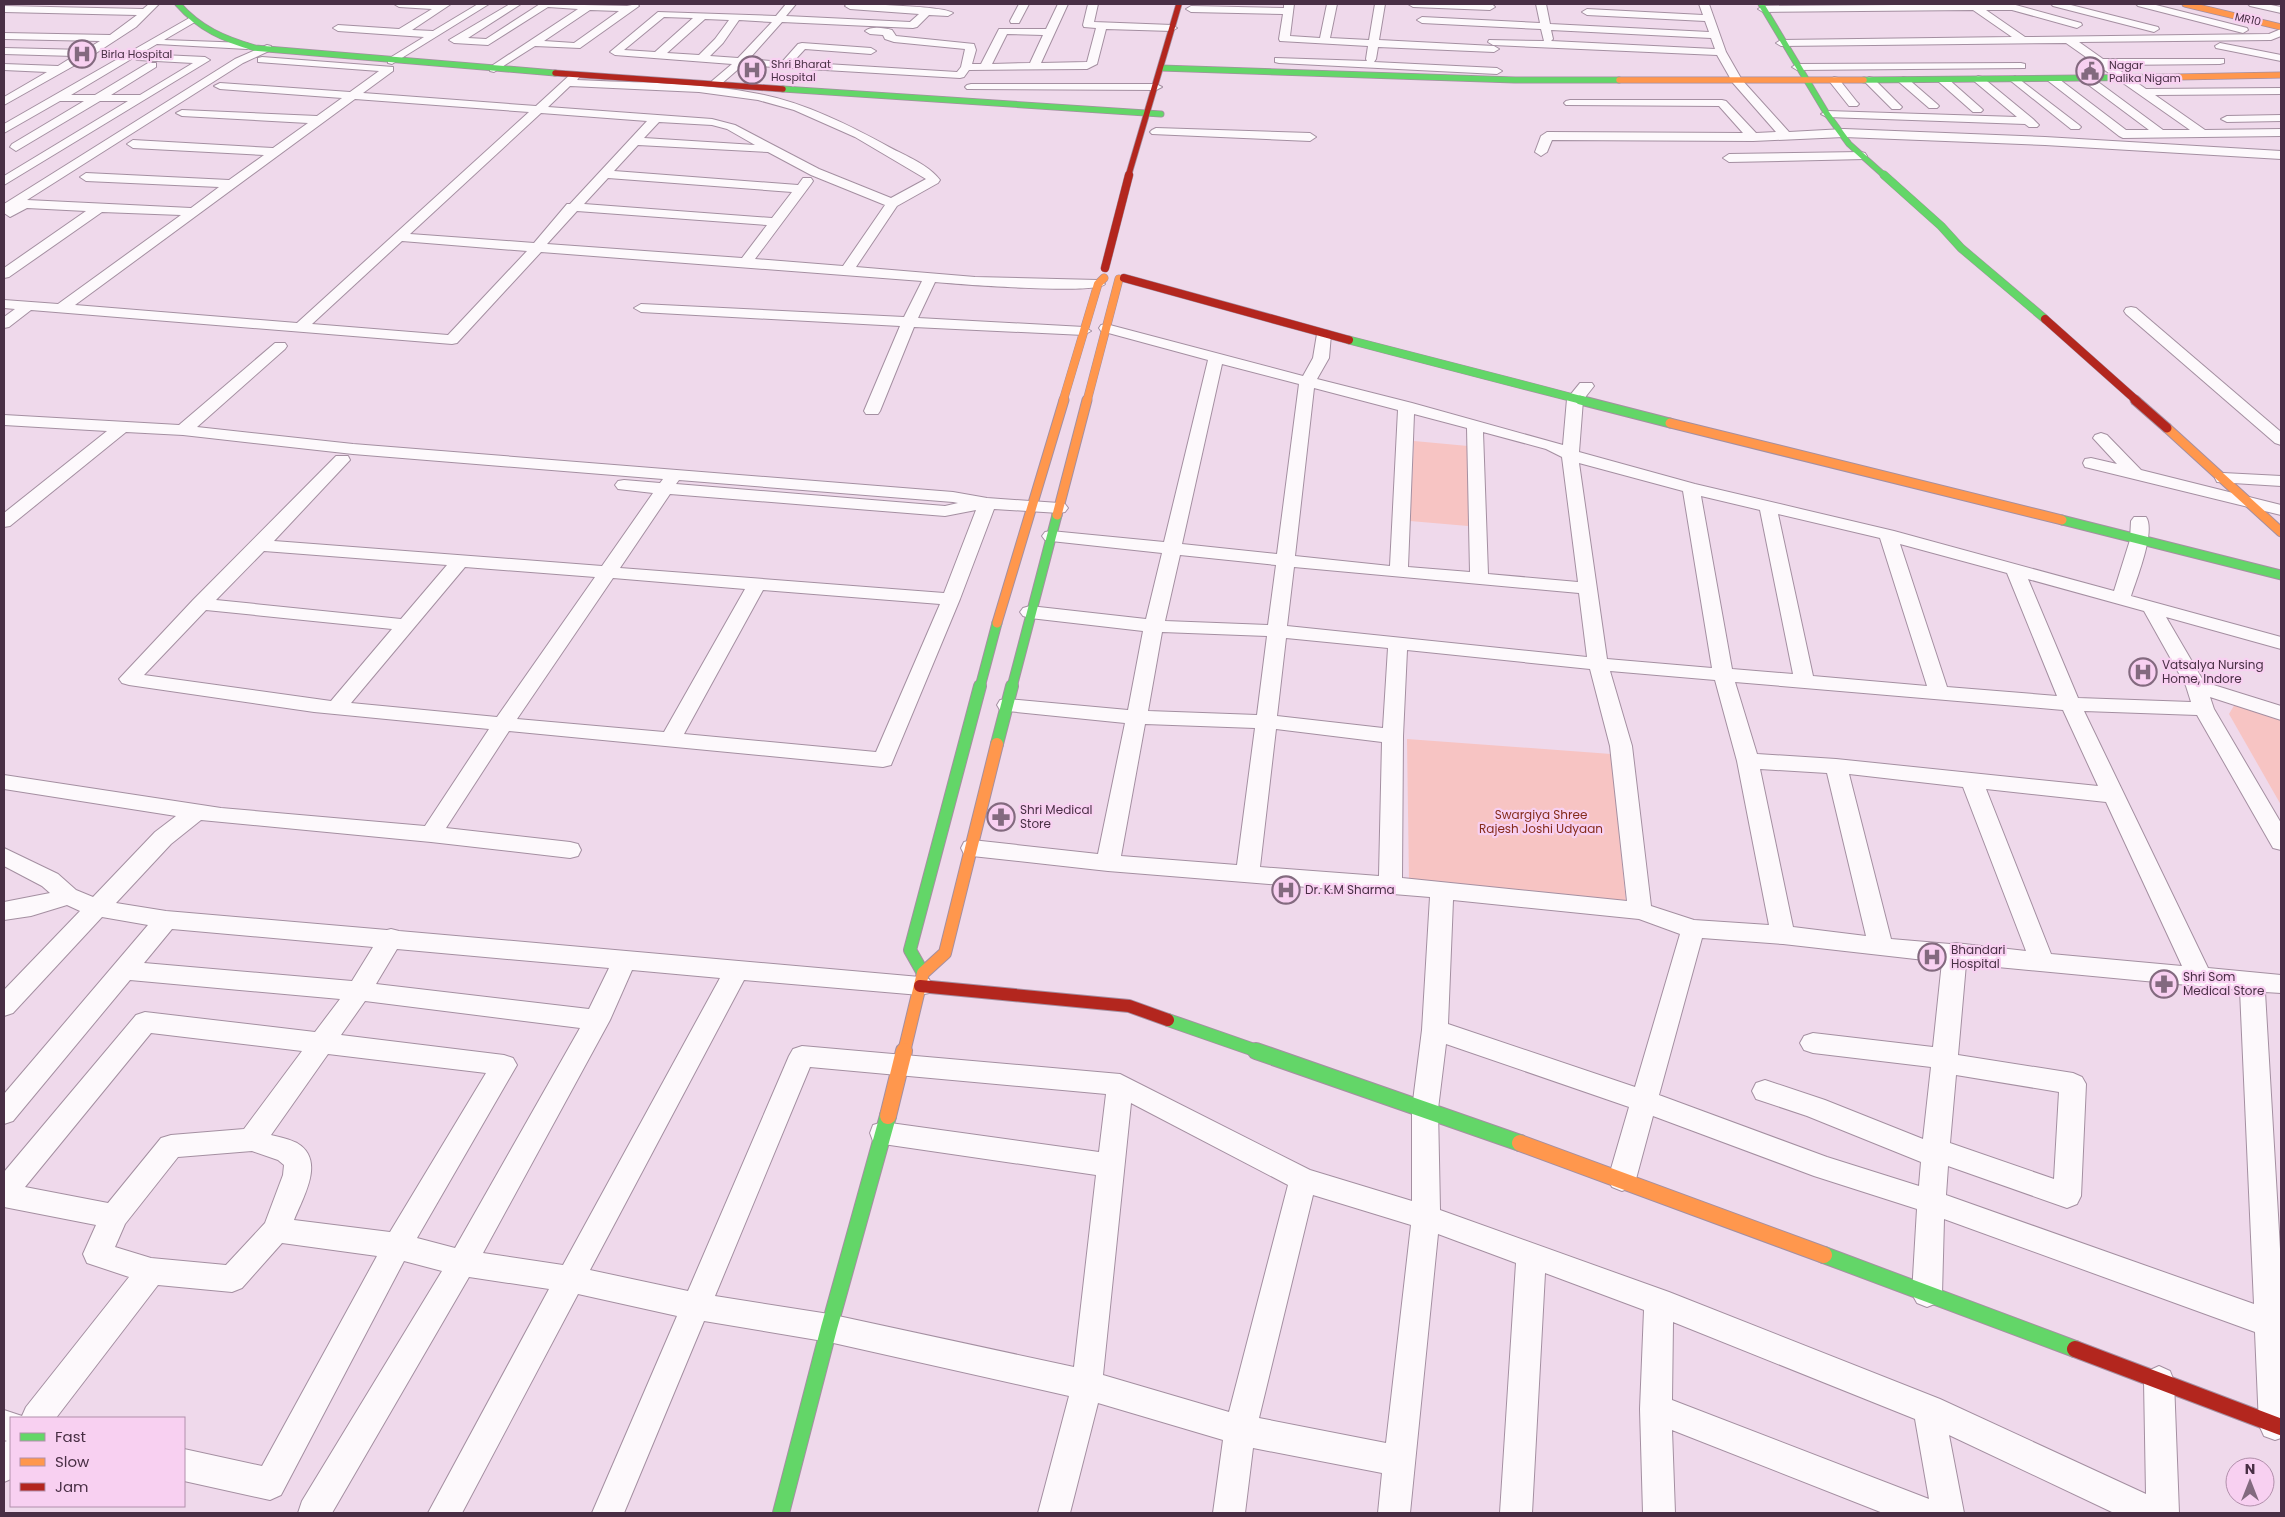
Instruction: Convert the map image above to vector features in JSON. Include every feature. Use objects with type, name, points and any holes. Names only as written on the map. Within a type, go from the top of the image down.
[{"type":"street","points":[[4,9],[10,4]]},
{"type":"street","points":[[7,100],[89,53],[132,25],[154,4]]},
{"type":"street","points":[[61,309],[389,69],[264,54],[214,35],[191,20],[178,4]]},
{"type":"street","points":[[192,4],[221,29],[266,44],[264,54]]},
{"type":"street","points":[[399,4],[444,5]]},
{"type":"street","points":[[392,61],[484,4]]},
{"type":"street","points":[[457,40],[516,4]]},
{"type":"street","points":[[338,28],[488,42],[546,4],[631,7]]},
{"type":"street","points":[[1015,21],[1024,4]]},
{"type":"street","points":[[1034,66],[1048,32],[1063,4]]},
{"type":"street","points":[[1092,4],[1087,24],[1172,28]]},
{"type":"street","points":[[922,980],[910,950],[1000,610],[1102,277],[1179,4],[1169,4]]},
{"type":"street","points":[[1324,41],[1332,4]]},
{"type":"street","points":[[1369,76],[1380,4]]},
{"type":"street","points":[[1413,4],[1490,5],[1493,46],[1498,75]]},
{"type":"street","points":[[1421,34],[1423,4]]},
{"type":"street","points":[[1541,4],[1549,44]]},
{"type":"street","points":[[1660,4],[1664,16]]},
{"type":"street","points":[[1704,4],[1721,52],[1736,81],[1786,136]]},
{"type":"street","points":[[2056,4],[2187,38],[2281,58]]},
{"type":"street","points":[[2142,4],[2276,38]]},
{"type":"street","name":"MR10","points":[[2185,4],[2280,18]]},
{"type":"street","name":"MR10","points":[[2212,4],[2280,18]]},
{"type":"street","points":[[2254,4],[2280,18]]},
{"type":"street","points":[[399,33],[444,5]]},
{"type":"street","points":[[494,69],[591,5]]},
{"type":"street","points":[[716,83],[742,63],[780,20],[787,5]]},
{"type":"street","points":[[841,21],[851,5],[948,13]]},
{"type":"street","points":[[1764,11],[1828,6],[1975,7],[2007,5],[2123,37]]},
{"type":"street","points":[[4,9],[37,6],[144,12]]},
{"type":"street","points":[[1186,23],[1192,6],[1246,11],[1289,8],[1284,40],[1373,44],[1421,34],[1492,24],[1715,35]]},
{"type":"street","points":[[1828,6],[1843,20]]},
{"type":"street","points":[[532,43],[576,46],[631,7]]},
{"type":"street","points":[[1975,7],[2023,40]]},
{"type":"street","points":[[1590,28],[1586,8],[1664,16],[1710,18]]},
{"type":"street","points":[[1764,11],[1815,20]]},
{"type":"street","points":[[1764,11],[1781,43],[1826,114],[1844,133],[1849,144],[1941,226],[1961,248],[2065,336],[2281,532]]},
{"type":"street","points":[[825,29],[888,32],[889,37],[894,39],[970,46],[971,50],[966,67],[960,75],[785,66],[615,52],[662,14],[913,25],[927,12]]},
{"type":"street","points":[[658,55],[702,16]]},
{"type":"street","points":[[404,18],[422,19]]},
{"type":"street","points":[[701,59],[736,18]]},
{"type":"street","points":[[1970,18],[1989,18]]},
{"type":"street","points":[[4,129],[191,20]]},
{"type":"street","points":[[112,24],[132,25]]},
{"type":"street","points":[[966,67],[1088,66],[1092,64],[1102,26]]},
{"type":"street","points":[[1986,29],[2006,29]]},
{"type":"street","points":[[1775,30],[1793,30]]},
{"type":"street","points":[[1856,30],[1871,42],[1881,54],[1917,80]]},
{"type":"street","points":[[985,67],[1003,31],[1048,32]]},
{"type":"street","points":[[2276,38],[2281,32]]},
{"type":"street","points":[[1421,34],[1493,46],[1549,44],[1721,52]]},
{"type":"street","points":[[4,36],[112,38]]},
{"type":"street","points":[[1781,43],[1988,41],[2123,37],[2276,38]]},
{"type":"street","points":[[2066,38],[2230,152]]},
{"type":"street","points":[[2187,38],[2281,99]]},
{"type":"street","points":[[1988,41],[2000,50]]},
{"type":"street","points":[[151,43],[247,46]]},
{"type":"street","points":[[624,45],[667,48]]},
{"type":"street","points":[[785,66],[802,46],[870,51]]},
{"type":"street","points":[[2081,49],[2202,49]]},
{"type":"street","points":[[4,51],[89,53]]},
{"type":"street","points":[[4,209],[239,61],[264,54],[323,55],[699,89],[759,97],[798,108],[859,135],[923,171],[934,180],[892,203],[847,271]]},
{"type":"street","points":[[1881,54],[2006,55],[2021,66],[2046,78],[2124,134],[2281,133]]},
{"type":"street","points":[[1175,73],[1179,55]]},
{"type":"street","points":[[1789,55],[1809,55]]},
{"type":"street","points":[[130,56],[239,61]]},
{"type":"street","points":[[4,181],[142,98],[213,60]]},
{"type":"street","points":[[1279,60],[1371,64],[1498,75]]},
{"type":"street","points":[[2101,62],[2220,61]]},
{"type":"street","points":[[10,146],[99,98],[152,65]]},
{"type":"street","points":[[1017,86],[1021,66]]},
{"type":"street","points":[[1087,86],[1088,66]]},
{"type":"street","points":[[1797,67],[2021,66]]},
{"type":"street","points":[[4,67],[62,69]]},
{"type":"street","points":[[1161,68],[1175,73],[1369,76],[1498,75],[1736,81],[2281,75]]},
{"type":"street","points":[[2086,78],[2161,134]]},
{"type":"street","points":[[300,328],[572,79],[716,83],[1147,113],[1162,109],[1155,136],[1310,137]]},
{"type":"street","points":[[1978,79],[2029,121],[2045,141]]},
{"type":"street","points":[[2015,79],[2075,127]]},
{"type":"street","points":[[1834,80],[1853,104]]},
{"type":"street","points":[[1869,80],[1896,107]]},
{"type":"street","points":[[1902,80],[1933,106]]},
{"type":"street","points":[[1943,80],[1977,110]]},
{"type":"street","points":[[12,83],[36,84]]},
{"type":"street","points":[[220,86],[712,122],[731,127],[815,172],[892,203]]},
{"type":"street","points":[[971,87],[1156,87]]},
{"type":"street","points":[[2143,92],[2281,91]]},
{"type":"street","points":[[7,100],[180,98]]},
{"type":"street","points":[[1575,111],[1570,103],[1626,107],[1673,103],[1722,103],[1754,137]]},
{"type":"street","points":[[1673,103],[1697,136]]},
{"type":"street","points":[[2162,105],[2181,105]]},
{"type":"street","points":[[182,113],[318,120]]},
{"type":"street","points":[[1826,114],[2029,121]]},
{"type":"street","points":[[4,304],[452,340],[538,248],[572,207],[657,117]]},
{"type":"street","points":[[2217,119],[2281,118]]},
{"type":"street","points":[[2181,119],[2199,119]]},
{"type":"street","points":[[1541,152],[1547,136],[1587,132],[1642,132],[1697,136],[1754,137],[1844,133],[2045,141],[2281,154]]},
{"type":"street","points":[[635,141],[769,149]]},
{"type":"street","points":[[133,144],[275,152]]},
{"type":"street","points":[[10,146],[59,148]]},
{"type":"street","points":[[1729,158],[1861,156]]},
{"type":"street","points":[[2199,162],[2281,167]]},
{"type":"street","points":[[4,165],[27,167]]},
{"type":"street","points":[[745,262],[815,172]]},
{"type":"street","points":[[603,174],[801,189]]},
{"type":"street","points":[[86,177],[232,184]]},
{"type":"street","points":[[4,188],[33,190]]},
{"type":"street","points":[[4,217],[24,204],[193,212]]},
{"type":"street","points":[[572,207],[775,222]]},
{"type":"street","points":[[4,274],[99,208]]},
{"type":"street","points":[[399,237],[745,262],[930,279],[1058,285],[1124,272],[1225,294]]},
{"type":"street","points":[[781,1513],[902,1065],[922,980],[945,954],[1030,612],[1106,328],[1124,272]]},
{"type":"street","points":[[1124,272],[1324,334],[1584,389],[2139,540],[2281,575]]},
{"type":"street","points":[[872,411],[909,321],[930,279]]},
{"type":"street","points":[[4,324],[28,306]]},
{"type":"street","points":[[641,308],[1084,331]]},
{"type":"street","points":[[2130,311],[2281,440]]},
{"type":"street","points":[[1106,328],[1307,383],[1406,406],[1552,446],[1570,455],[1691,488],[1888,535],[2281,643]]},
{"type":"street","points":[[1248,872],[1268,722],[1276,631],[1307,383],[1321,358],[1324,334]]},
{"type":"street","points":[[183,430],[280,346]]},
{"type":"street","points":[[1108,863],[1154,626],[1216,358]]},
{"type":"street","points":[[1584,389],[1570,455],[1598,664],[1621,746],[1640,911]]},
{"type":"street","points":[[1399,572],[1406,406]]},
{"type":"street","points":[[4,420],[183,430],[945,511],[987,503],[1059,508]]},
{"type":"street","points":[[1474,425],[1479,580]]},
{"type":"street","points":[[123,426],[132,435],[289,452],[342,460],[669,481]]},
{"type":"street","points":[[4,522],[123,426]]},
{"type":"street","points":[[2101,438],[2135,475]]},
{"type":"street","points":[[342,460],[129,679],[336,708],[883,760],[951,599],[987,503]]},
{"type":"street","points":[[2091,464],[2281,510]]},
{"type":"street","points":[[2223,478],[2281,481]]},
{"type":"street","points":[[431,834],[503,724],[669,481]]},
{"type":"street","points":[[1691,488],[1723,674],[1748,761],[1783,935]]},
{"type":"street","points":[[1768,507],[1804,681]]},
{"type":"street","points":[[2121,599],[2139,540],[2140,521]]},
{"type":"street","points":[[1888,535],[1939,693]]},
{"type":"street","points":[[1051,536],[1479,580],[1587,588]]},
{"type":"street","points":[[259,545],[951,599]]},
{"type":"street","points":[[336,708],[460,561]]},
{"type":"street","points":[[2015,570],[2070,704],[2199,974]]},
{"type":"street","points":[[670,740],[757,584]]},
{"type":"street","points":[[200,604],[406,625]]},
{"type":"street","points":[[2151,607],[2196,686],[2204,709],[2281,842]]},
{"type":"street","points":[[1030,612],[1154,626],[1276,631],[1598,664],[2070,704],[2204,709]]},
{"type":"street","points":[[1390,885],[1393,736],[1398,642]]},
{"type":"street","points":[[2196,686],[2281,713]]},
{"type":"street","points":[[1007,705],[1136,717],[1268,722],[1393,736]]},
{"type":"street","points":[[1748,761],[1836,766],[2112,795]]},
{"type":"street","points":[[1836,766],[1881,947]]},
{"type":"street","points":[[1971,779],[2041,960]]},
{"type":"street","points":[[4,782],[243,818],[431,834],[570,850]]},
{"type":"street","points":[[4,1006],[164,838],[197,812]]},
{"type":"street","points":[[972,848],[1108,863],[1248,872],[1390,885],[1442,892],[1640,911],[1693,929],[1783,935],[1881,947],[2199,974],[2281,984]]},
{"type":"street","points":[[4,856],[50,880],[68,896],[97,908],[166,920],[392,938],[737,970],[922,980],[1129,1006],[1622,1179],[2278,1426],[2269,1323],[2252,981]]},
{"type":"street","points":[[1394,1513],[1426,1217],[1425,1109],[1435,1030],[1442,892]]},
{"type":"street","points":[[4,910],[31,906],[68,896]]},
{"type":"street","points":[[4,1113],[166,920]]},
{"type":"street","points":[[1622,1179],[1693,929]]},
{"type":"street","points":[[252,1140],[359,991],[392,938]]},
{"type":"street","points":[[1927,1294],[1931,1202],[1955,952]]},
{"type":"street","points":[[314,1513],[462,1264],[597,1020],[625,959]]},
{"type":"street","points":[[124,970],[359,991],[597,1020]]},
{"type":"street","points":[[444,1513],[737,970]]},
{"type":"street","points":[[114,1216],[4,1194],[145,1022],[504,1065],[396,1246],[270,1484],[185,1465]]},
{"type":"street","points":[[1435,1030],[1644,1101],[1824,1168],[1931,1202],[2269,1323]]},
{"type":"street","points":[[1765,1091],[1936,1153],[2067,1196],[2073,1084],[1946,1061],[1813,1043]]},
{"type":"street","points":[[608,1513],[802,1056],[1120,1085],[1303,1180],[1426,1217],[1659,1302],[1929,1410],[2150,1513]]},
{"type":"street","points":[[1054,1513],[1087,1385],[1120,1085]]},
{"type":"street","points":[[883,1133],[1110,1165]]},
{"type":"street","points":[[252,1140],[287,1151],[298,1160],[297,1175],[276,1230],[232,1279],[150,1271],[97,1254],[114,1216],[171,1146],[252,1140]]},
{"type":"street","points":[[1229,1513],[1240,1430],[1303,1180]]},
{"type":"street","points":[[276,1230],[396,1246],[462,1264],[570,1279],[695,1306],[830,1328],[1087,1385],[1240,1430],[1400,1461]]},
{"type":"street","points":[[1516,1513],[1531,1256]]},
{"type":"street","points":[[38,1417],[150,1271]]},
{"type":"street","points":[[1659,1302],[1656,1409],[1659,1513]]},
{"type":"street","points":[[2159,1381],[2163,1513]]},
{"type":"street","points":[[1656,1409],[1924,1513]]},
{"type":"street","points":[[1929,1410],[1948,1513]]},
{"type":"green space","points":[[1414,441],[1468,446],[1468,526],[1410,521]]},
{"type":"green space","points":[[2235,704],[2281,718],[2281,805],[2229,714]]},
{"type":"green space","name":"Swargiya Shree Rajesh Joshi Udyaan","points":[[1407,739],[1611,754],[1626,902],[1409,882]]},
{"type":"traffic: fast","points":[[178,4],[195,21],[212,33],[255,48],[555,73]]},
{"type":"traffic: fast","points":[[1761,4],[1783,45],[1824,110],[1844,134],[1849,144],[1941,226],[1961,248],[2045,319]]},
{"type":"traffic: fast","points":[[1161,68],[1515,80],[1619,80]]},
{"type":"traffic: fast","points":[[1864,80],[2178,77]]},
{"type":"traffic: fast","points":[[783,89],[1161,114]]},
{"type":"traffic: fast","points":[[1349,340],[1670,423]]},
{"type":"traffic: fast","points":[[997,744],[1057,515]]},
{"type":"traffic: fast","points":[[2062,520],[2281,575]]},
{"type":"traffic: fast","points":[[923,973],[910,950],[997,623]]},
{"type":"traffic: fast","points":[[1168,1020],[1520,1143]]},
{"type":"traffic: fast","points":[[781,1513],[829,1328],[888,1116]]},
{"type":"traffic: fast","points":[[1824,1255],[2075,1349]]},
{"type":"traffic: slow","points":[[2185,4],[2281,27]]},
{"type":"traffic: slow","points":[[2178,77],[2281,75]]},
{"type":"traffic: slow","points":[[1619,80],[1864,80]]},
{"type":"traffic: slow","points":[[997,623],[1098,284],[1104,278]]},
{"type":"traffic: slow","points":[[1057,515],[1119,279]]},
{"type":"traffic: slow","points":[[1670,423],[2062,520]]},
{"type":"traffic: slow","points":[[2167,428],[2281,532]]},
{"type":"traffic: slow","points":[[888,1116],[923,973],[945,953],[997,744]]},
{"type":"traffic: slow","points":[[1520,1143],[1824,1255]]},
{"type":"traffic: jam","points":[[1105,268],[1134,155],[1179,4]]},
{"type":"traffic: jam","points":[[555,73],[783,89]]},
{"type":"traffic: jam","points":[[1124,278],[1349,340]]},
{"type":"traffic: jam","points":[[2045,319],[2167,428]]},
{"type":"traffic: jam","points":[[920,986],[1129,1006],[1168,1020]]},
{"type":"traffic: jam","points":[[2075,1349],[2281,1427]]},
{"type":"place","name":"Birla Hospital","points":[[82,54]]},
{"type":"place","name":"Shri Bharat Hospital","points":[[752,70]]},
{"type":"place","name":"Nagar Palika Nigam","points":[[2090,71]]},
{"type":"place","name":"Vatsalya Nursing Home, Indore","points":[[2143,672]]},
{"type":"place","name":"Shri Medical Store","points":[[1001,817]]},
{"type":"place","name":"Dr. K.M Sharma","points":[[1286,890]]},
{"type":"place","name":"Bhandari Hospital","points":[[1932,957]]},
{"type":"place","name":"Shri Som Medical Store","points":[[2164,984]]}]
